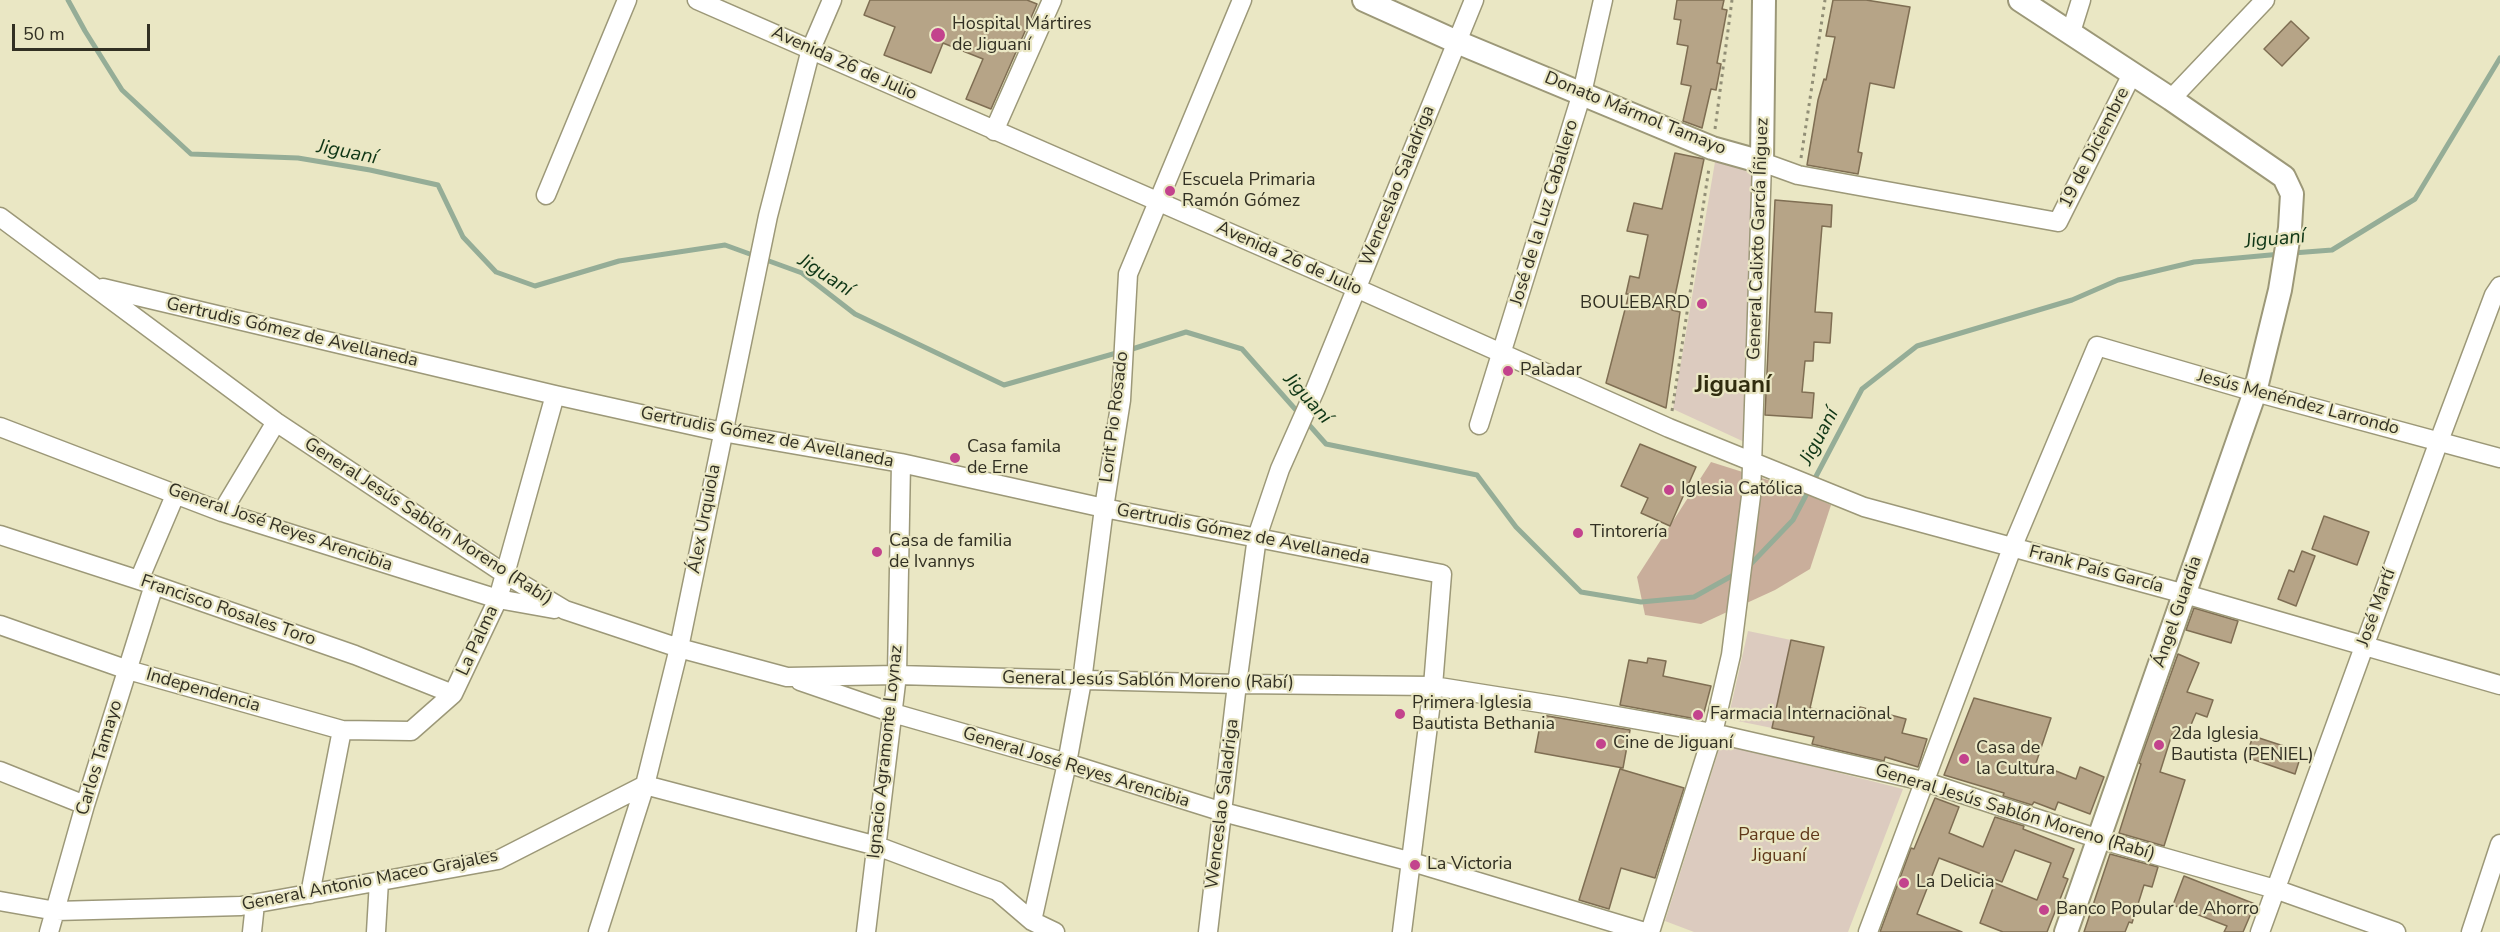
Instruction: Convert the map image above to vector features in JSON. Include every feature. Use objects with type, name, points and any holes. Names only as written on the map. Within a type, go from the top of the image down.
[{"type":"main road","name":"Donato Mármol Tamayo","points":[[1364,0],[1457,42],[1712,148],[1762,162]]},
{"type":"main road","name":"General Calixto García Íñiguez","points":[[1762,162],[1764,0]]},
{"type":"main road","name":"Ángel Guardia","points":[[2020,0],[2171,99],[2284,177],[2292,194],[2290,228],[2280,290],[2255,392],[2066,932]]},
{"type":"street","points":[[546,195],[627,0]]},
{"type":"street","name":"Avenida 26 de Julio","points":[[697,0],[1356,288],[1669,428],[1783,474]]},
{"type":"street","name":"Álex Urquiola","points":[[598,932],[645,785],[679,648],[768,216],[811,49],[832,0]]},
{"type":"street","points":[[994,131],[1052,0]]},
{"type":"street","name":"Lorit Pio Rosado","points":[[1032,921],[1067,763],[1082,681],[1104,508],[1121,400],[1128,274],[1242,0]]},
{"type":"street","name":"Wenceslao Saladriga","points":[[1208,932],[1257,537],[1280,469],[1315,390],[1474,0]]},
{"type":"street","name":"José de la Luz Caballero","points":[[1479,425],[1582,93],[1603,0]]},
{"type":"street","points":[[2071,32],[2081,0]]},
{"type":"street","points":[[2171,99],[2265,0]]},
{"type":"street","name":"19 de Diciembre","points":[[2058,222],[2132,74]]},
{"type":"street","name":"Donato Mármol Tamayo","points":[[1762,162],[1798,175],[2058,222]]},
{"type":"street","name":"General Calixto García Íñiguez","points":[[1650,932],[1713,733],[1731,655],[1751,496],[1762,162]]},
{"type":"street","name":"General Jesús Sablón Moreno (Rabí)","points":[[0,217],[276,422],[505,574],[565,610],[679,648],[787,677],[897,675],[1082,681],[1433,686],[1713,733],[1923,781],[2099,839],[2275,889],[2396,932]]},
{"type":"street","name":"Gertrudis Gómez de Avellaneda","points":[[95,286],[555,395],[722,432],[901,463],[1104,508],[1442,574],[1433,686]]},
{"type":"street","name":"José Martí","points":[[2260,932],[2439,441],[2494,295],[2500,286]]},
{"type":"street","name":"Jesús Menéndez Larrondo","points":[[2012,548],[2097,346],[2255,392],[2500,458]]},
{"type":"street","name":"La Palma","points":[[411,731],[453,694],[498,599],[555,395]]},
{"type":"street","points":[[222,512],[276,422]]},
{"type":"street","name":"General José Reyes Arencibia","points":[[0,427],[222,512],[498,599],[565,610]]},
{"type":"street","name":"Ignacio Agramonte Loynaz","points":[[866,932],[897,675],[901,463]]},
{"type":"street","name":"Frank País García","points":[[1783,474],[1864,507],[2184,594],[2500,685]]},
{"type":"street","name":"Carlos Tamayo","points":[[49,932],[85,805],[128,670],[147,583],[176,493]]},
{"type":"street","name":"Francisco Rosales Toro","points":[[0,536],[147,583],[355,655],[453,694]]},
{"type":"street","points":[[1868,932],[2012,548]]},
{"type":"street","name":"Independencia","points":[[0,625],[128,670],[342,730],[411,731]]},
{"type":"street","name":"General José Reyes Arencibia","points":[[787,677],[894,713],[1067,763],[1223,812],[1412,862],[1645,932]]},
{"type":"street","points":[[1402,932],[1433,686]]},
{"type":"street","points":[[310,894],[342,730]]},
{"type":"street","points":[[0,771],[85,805]]},
{"type":"street","points":[[645,785],[877,846],[997,891],[1032,921],[1055,932]]},
{"type":"street","name":"General Antonio Maceo Grajales","points":[[0,901],[56,911],[240,906],[379,882],[498,860],[645,785]]},
{"type":"street","points":[[2471,932],[2500,844]]},
{"type":"street","points":[[376,932],[379,882]]},
{"type":"street","points":[[252,932],[255,904]]},
{"type":"path","points":[[1669,428],[1732,0]]},
{"type":"path","points":[[1798,175],[1825,0]]},
{"type":"green space","points":[[1716,156],[1754,173],[1751,445],[1673,409]]},
{"type":"green space","points":[[1748,631],[1791,640],[1772,728],[1728,719]]},
{"type":"green space","name":"Parque de Jiguaní","points":[[1721,743],[1903,789],[1848,932],[1694,932],[1665,921]]},
{"type":"shaded area","points":[[1711,462],[1787,486],[1831,505],[1810,569],[1775,590],[1701,624],[1645,615],[1637,577]]},
{"type":"building","name":"Hospital Mártires de Jiguaní","points":[[870,0],[1027,0],[1037,4],[991,109],[966,99],[983,59],[943,43],[931,73],[884,55],[895,27],[864,15]]},
{"type":"building","points":[[1677,0],[1724,0],[1722,9],[1727,10],[1717,63],[1721,64],[1716,90],[1711,89],[1702,128],[1683,121],[1691,86],[1681,84],[1688,46],[1677,44],[1681,20],[1674,19]]},
{"type":"building","points":[[1833,0],[1866,0],[1910,7],[1894,88],[1870,83],[1858,152],[1862,153],[1858,174],[1807,165],[1818,100],[1824,79],[1826,80],[1835,37],[1826,36]]},
{"type":"building","points":[[2291,21],[2309,38],[2282,66],[2264,49]]},
{"type":"building","points":[[1675,153],[1704,159],[1672,310],[1680,312],[1666,408],[1606,383],[1629,294],[1626,294],[1630,276],[1639,278],[1648,235],[1627,231],[1634,203],[1662,209]]},
{"type":"building","points":[[1775,200],[1832,205],[1831,227],[1822,226],[1815,312],[1832,313],[1830,343],[1814,342],[1813,361],[1805,361],[1802,392],[1814,393],[1812,418],[1765,415]]},
{"type":"building","points":[[1640,444],[1696,467],[1670,526],[1641,513],[1648,498],[1621,486]]},
{"type":"building","points":[[2324,516],[2369,532],[2357,565],[2312,549]]},
{"type":"building","points":[[2302,551],[2315,556],[2296,606],[2278,599],[2289,570],[2294,572]]},
{"type":"building","points":[[2194,608],[2238,621],[2231,643],[2186,630]]},
{"type":"building","points":[[1791,640],[1824,647],[1810,708],[1857,720],[1860,707],[1906,719],[1902,733],[1927,739],[1918,767],[1885,757],[1884,761],[1812,744],[1814,737],[1772,728]]},
{"type":"building","points":[[2178,654],[2199,663],[2187,692],[2213,700],[2207,717],[2196,713],[2185,739],[2172,734],[2160,772],[2185,780],[2164,846],[2119,833],[2141,764],[2139,763]]},
{"type":"building","points":[[1648,658],[1666,661],[1663,676],[1711,686],[1702,720],[1620,705],[1629,660],[1647,663]]},
{"type":"building","points":[[1974,698],[2051,718],[2036,763],[2076,779],[2080,767],[2104,777],[2090,814],[2058,802],[2055,810],[2034,802],[2032,805],[2003,796],[2004,793],[1944,775]]},
{"type":"building","points":[[1542,715],[1630,730],[1623,768],[1535,752]]},
{"type":"building","points":[[2253,736],[2302,752],[2295,774],[2246,757]]},
{"type":"building","points":[[1620,769],[1684,788],[1655,878],[1621,868],[1609,909],[1579,900]]},
{"type":"building","points":[[1935,798],[1959,807],[1949,833],[1983,847],[1995,817],[2024,826],[2023,829],[2074,849],[2063,877],[2068,879],[2047,932],[2003,932],[1980,923],[1995,883],[2037,900],[2051,863],[2015,850],[2002,882],[1939,858],[1917,914],[1962,932],[1880,932],[1911,848],[1914,849]]},
{"type":"building","points":[[2110,854],[2158,867],[2152,887],[2144,885],[2132,923],[2129,922],[2125,932],[2084,932]]},
{"type":"building","points":[[2184,876],[2255,904],[2243,932],[2224,932],[2227,926],[2173,905]]},
{"type":"waterway","name":"Jiguaní","points":[[68,0],[122,90],[191,154],[298,158],[370,170],[438,185],[463,237],[496,272],[535,286],[619,261],[725,245],[802,273],[855,314],[1004,385],[1120,352]]},
{"type":"waterway","name":"Jiguaní","points":[[2293,253],[2332,250],[2415,199],[2500,58]]},
{"type":"waterway","name":"Jiguaní","points":[[1748,567],[1793,520],[1862,389],[1917,346],[2072,300],[2118,280],[2194,262],[2281,254]]},
{"type":"waterway","name":"Jiguaní","points":[[1129,350],[1186,332],[1242,349],[1326,444],[1477,475],[1516,527],[1581,592],[1641,602],[1694,597],[1737,573]]},
{"type":"place","name":"Hospital Mártires de Jiguaní","points":[[938,35]]},
{"type":"place","name":"Escuela Primaria Ramón Gómez","points":[[1170,191]]},
{"type":"place","name":"BOULEBARD","points":[[1702,304]]},
{"type":"place","name":"Paladar","points":[[1508,371]]},
{"type":"place","name":"Casa famila de Erne","points":[[955,458]]},
{"type":"place","name":"Iglesia Católica","points":[[1669,490]]},
{"type":"place","name":"Tintorería","points":[[1578,533]]},
{"type":"place","name":"Casa de familia de Ivannys","points":[[877,552]]},
{"type":"place","name":"Primera Iglesia Bautista Bethania","points":[[1400,714]]},
{"type":"place","name":"Farmacia Internacional","points":[[1698,715]]},
{"type":"place","name":"Cine de Jiguaní","points":[[1601,744]]},
{"type":"place","name":"2da Iglesia Bautista (PENIEL)","points":[[2159,745]]},
{"type":"place","name":"Casa de la Cultura","points":[[1964,759]]},
{"type":"place","name":"La Victoria","points":[[1415,865]]},
{"type":"place","name":"La Delicia","points":[[1904,883]]},
{"type":"place","name":"Banco Popular de Ahorro","points":[[2044,910]]},
{"type":"district","name":"Jiguaní","points":[[1733,386]]}]
